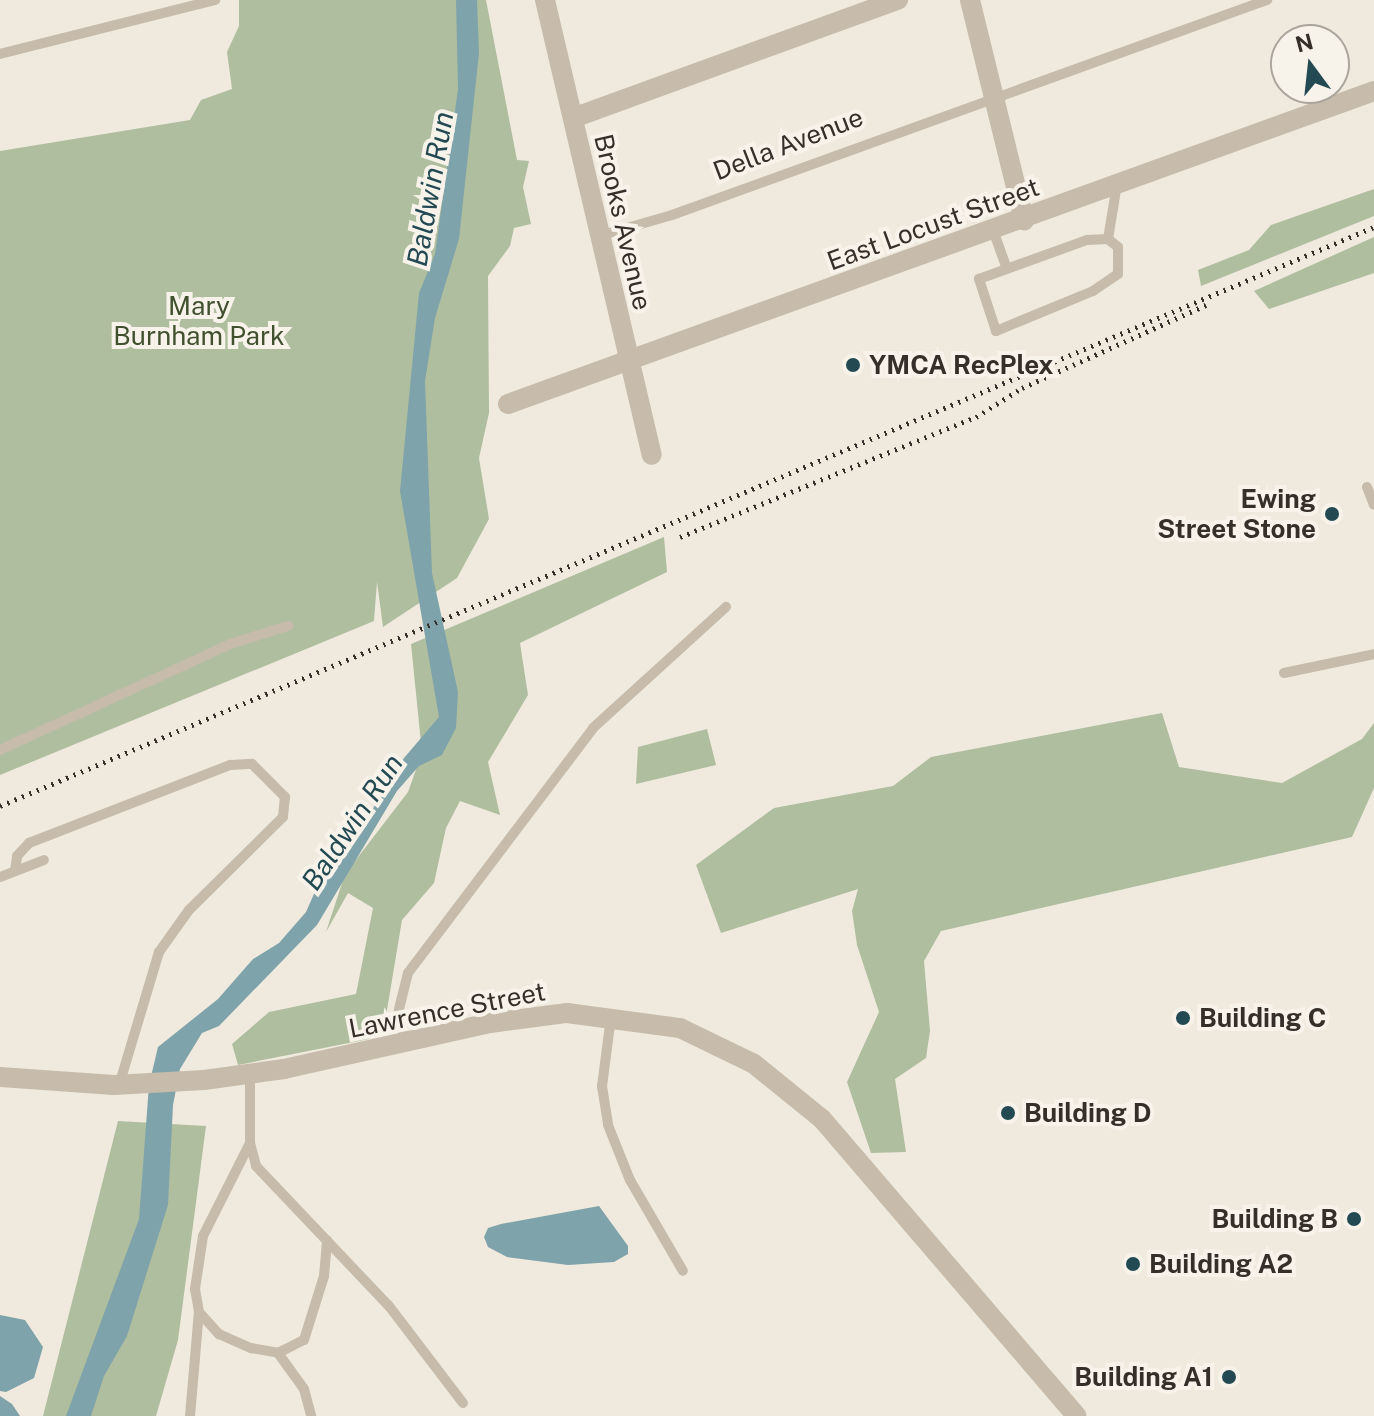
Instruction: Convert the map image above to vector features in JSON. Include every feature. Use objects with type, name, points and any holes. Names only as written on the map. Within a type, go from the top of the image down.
[{"type":"street","name":"Brooks Avenue","points":[[545,0],[652,455]]},
{"type":"street","points":[[573,118],[898,0]]},
{"type":"street","points":[[970,0],[1024,220]]},
{"type":"street","name":"East Locust Street","points":[[508,404],[1374,91]]},
{"type":"street","name":"Lawrence Street","points":[[0,1077],[128,1084],[204,1080],[250,1074],[535,1016],[612,1015],[704,1037],[786,1085],[856,1155],[1077,1416]]},
{"type":"lane","points":[[0,54],[215,0]]},
{"type":"lane","name":"Della Avenue","points":[[599,236],[686,210],[1267,0]]},
{"type":"lane","points":[[1108,239],[1117,184]]},
{"type":"lane","points":[[993,230],[1007,269]]},
{"type":"lane","points":[[1108,239],[1118,247],[1118,274],[1093,291],[996,331],[979,279],[1087,240],[1108,239]]},
{"type":"lane","points":[[1367,487],[1374,505]]},
{"type":"lane","points":[[404,1043],[399,1009],[408,973],[593,728],[726,607]]},
{"type":"lane","points":[[0,750],[230,644],[288,626]]},
{"type":"lane","points":[[1284,673],[1374,654]]},
{"type":"lane","points":[[15,871],[17,856],[29,843],[230,765],[252,764],[285,797],[283,817],[189,910],[159,952],[128,1084]]},
{"type":"lane","points":[[0,877],[44,860]]},
{"type":"lane","points":[[612,1015],[602,1086],[608,1125],[630,1180],[683,1271]]},
{"type":"lane","points":[[250,1074],[250,1143],[256,1166],[398,1317],[463,1403]]},
{"type":"lane","points":[[190,1416],[199,1312],[195,1289],[203,1236],[250,1143]]},
{"type":"lane","points":[[278,1353],[304,1340],[315,1315],[327,1240]]},
{"type":"lane","points":[[199,1312],[219,1334],[278,1353],[304,1389],[311,1416]]},
{"type":"green space","name":"Mary Burnham Park","points":[[239,0],[486,0],[517,160],[529,161],[523,187],[531,224],[514,228],[510,246],[488,276],[489,413],[479,458],[489,519],[457,578],[383,627],[377,582],[374,621],[0,775],[0,151],[190,120],[201,100],[232,89],[227,52],[239,26]]},
{"type":"green space","points":[[1374,189],[1374,216],[1201,286],[1198,270],[1249,250],[1271,225]]},
{"type":"green space","points":[[1374,237],[1374,273],[1269,309],[1254,291]]},
{"type":"green space","points":[[664,537],[667,572],[520,643],[528,695],[488,762],[500,815],[460,801],[446,828],[434,883],[402,920],[385,1022],[369,1039],[238,1065],[232,1044],[269,1012],[356,994],[373,908],[348,893],[326,932],[345,874],[408,792],[422,753],[411,644]]},
{"type":"green space","points":[[1162,713],[1179,767],[1282,783],[1362,739],[1374,723],[1374,788],[1352,837],[941,931],[924,961],[930,1031],[926,1058],[895,1079],[906,1152],[871,1153],[847,1082],[879,1012],[857,945],[852,911],[858,889],[721,933],[696,865],[774,808],[893,786],[931,757]]},
{"type":"green space","points":[[707,729],[716,765],[636,784],[638,747]]},
{"type":"green space","points":[[118,1121],[206,1126],[178,1340],[156,1416],[43,1416]]},
{"type":"water","points":[[456,0],[477,0],[479,53],[459,239],[435,318],[425,381],[432,573],[458,692],[456,728],[442,755],[419,766],[397,791],[317,925],[219,1026],[202,1033],[180,1069],[173,1105],[168,1205],[127,1336],[104,1376],[91,1416],[66,1416],[139,1219],[149,1085],[158,1047],[218,999],[253,959],[279,943],[306,912],[321,878],[364,823],[404,758],[439,717],[400,491],[419,293],[435,254],[458,89]]},
{"type":"water","points":[[599,1206],[628,1246],[628,1254],[614,1262],[568,1265],[507,1257],[488,1247],[484,1237],[488,1228],[501,1224]]},
{"type":"water","points":[[0,1315],[25,1320],[43,1347],[34,1378],[6,1392],[0,1391]]},
{"type":"water","points":[[0,1396],[12,1404],[20,1416],[0,1416]]},
{"type":"railway","points":[[0,806],[1374,227]]},
{"type":"railway","points":[[680,537],[976,417],[1022,388],[1206,305]]},
{"type":"place","name":"YMCA RecPlex","points":[[853,365]]},
{"type":"place","name":"Ewing Street Stone","points":[[1332,514]]},
{"type":"place","name":"Building C","points":[[1183,1018]]},
{"type":"place","name":"Building D","points":[[1008,1113]]},
{"type":"place","name":"Building B","points":[[1354,1219]]},
{"type":"place","name":"Building A2","points":[[1133,1264]]},
{"type":"place","name":"Building A1","points":[[1229,1377]]},
{"type":"water label","name":"Baldwin Run","points":[[430,189]]},
{"type":"water label","name":"Baldwin Run","points":[[352,822]]}]
